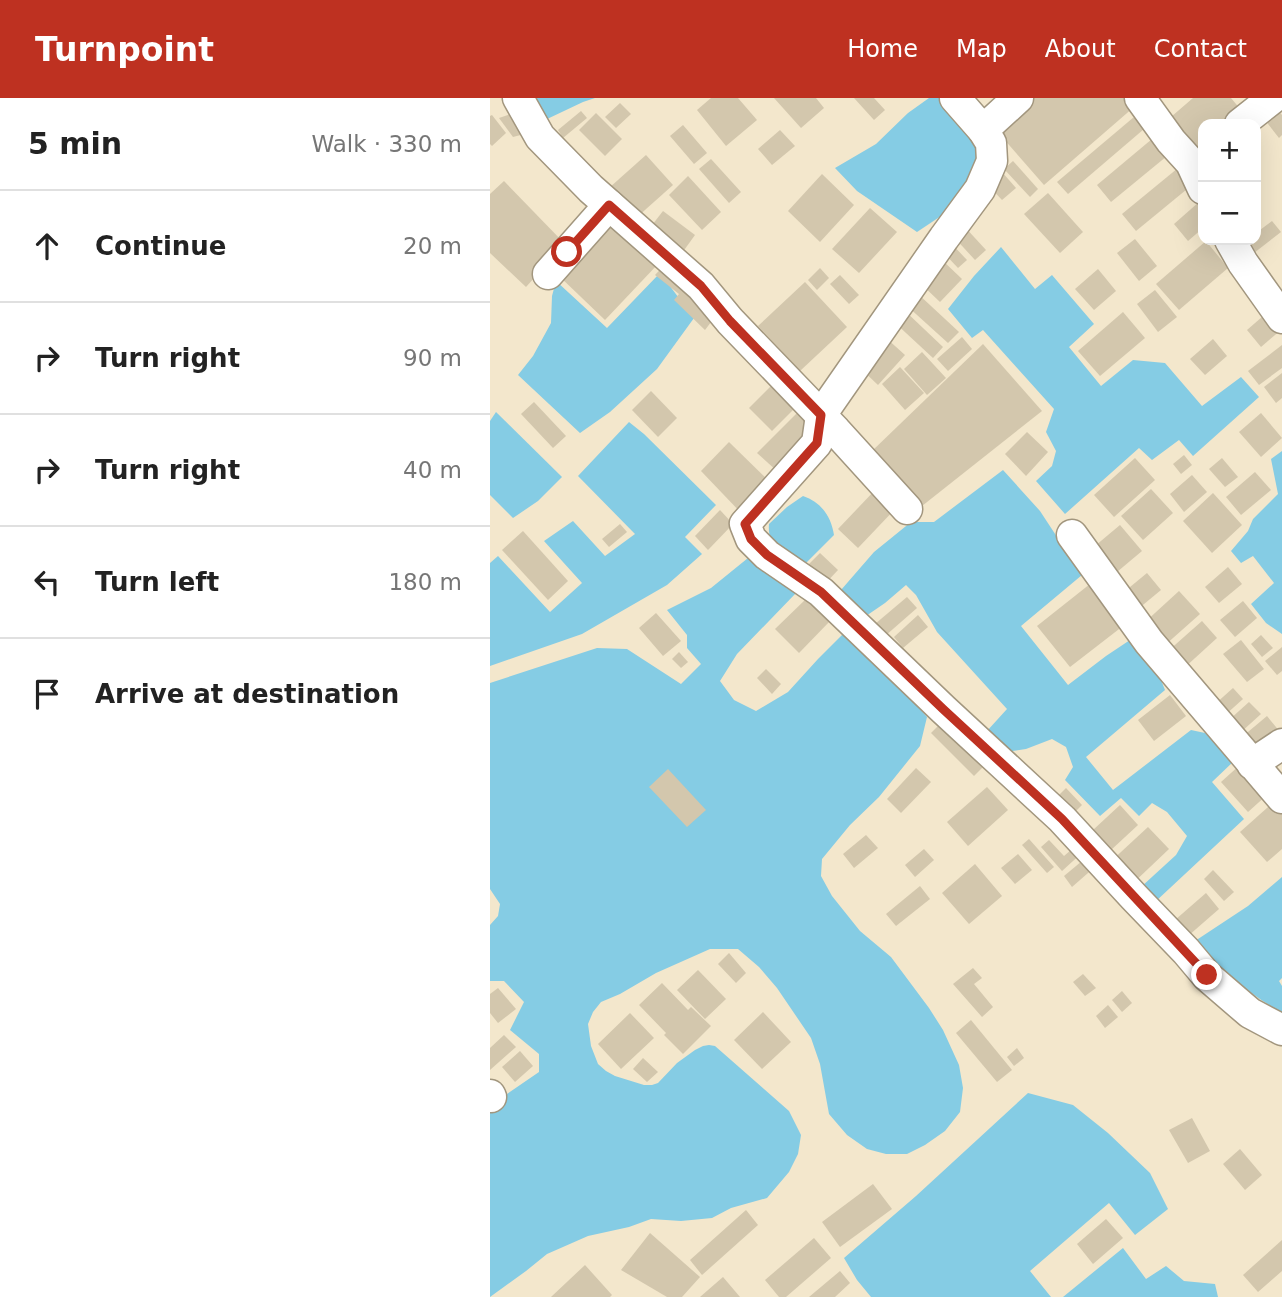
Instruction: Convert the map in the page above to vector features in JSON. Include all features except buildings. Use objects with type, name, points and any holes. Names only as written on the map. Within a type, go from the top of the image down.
[{"type":"street","points":[[518,98],[540,137],[609,205],[701,286],[730,321],[907,509]]},
{"type":"street","points":[[955,98],[991,143],[992,161],[980,189],[821,415],[817,443],[745,524],[751,539],[767,555],[821,592],[1062,819],[1207,975],[1250,1013],[1282,1030]]},
{"type":"street","points":[[983,130],[1018,98]]},
{"type":"street","points":[[1140,98],[1171,141],[1198,168]]},
{"type":"street","points":[[1246,119],[1273,98]]},
{"type":"street","points":[[548,274],[609,205]]},
{"type":"street","points":[[1233,245],[1282,318]]},
{"type":"street","points":[[1072,535],[1149,642],[1282,797]]},
{"type":"street","points":[[1252,764],[1282,744]]},
{"type":"water","points":[[532,98],[595,98],[545,120]]},
{"type":"water","points":[[929,98],[942,98],[985,152],[981,174],[947,212],[917,232],[857,191],[835,168],[876,144],[908,113]]},
{"type":"water","points":[[1001,247],[1035,289],[1052,275],[1094,324],[1069,347],[1101,386],[1133,360],[1165,363],[1202,406],[1241,377],[1259,397],[1193,456],[1179,440],[1152,460],[1139,448],[1065,514],[1036,481],[1052,466],[1056,451],[1046,432],[1054,409],[983,330],[972,338],[948,309]]},
{"type":"water","points":[[660,273],[694,318],[657,369],[610,412],[580,433],[518,375],[533,356],[551,323],[552,296],[556,281],[607,328]]},
{"type":"water","points":[[496,412],[562,477],[538,501],[513,518],[490,495],[490,421]]},
{"type":"water","points":[[629,422],[716,505],[685,537],[702,554],[667,585],[582,634],[490,666],[490,563],[498,556],[550,612],[582,583],[544,541],[573,521],[605,556],[635,534],[578,476]]},
{"type":"water","points":[[1282,451],[1282,634],[1266,623],[1251,604],[1274,583],[1253,556],[1241,563],[1231,551],[1248,531],[1253,519],[1278,494],[1271,459]]},
{"type":"water","points":[[1003,470],[1040,511],[1082,575],[1021,626],[1068,685],[1133,638],[1155,665],[1165,690],[1086,757],[1113,790],[1191,730],[1205,733],[1234,761],[1212,782],[1244,819],[1155,902],[1141,887],[1176,855],[1187,836],[1167,812],[1152,803],[1139,816],[1121,798],[1100,816],[1065,780],[1073,767],[1066,747],[1052,739],[1026,749],[1005,752],[987,731],[1007,709],[937,632],[916,595],[906,585],[866,616],[841,590],[874,552],[911,522],[934,522]]},
{"type":"water","points":[[803,496],[824,511],[834,535],[806,563],[796,565],[773,543],[769,524]]},
{"type":"water","points":[[748,558],[796,593],[737,654],[720,681],[734,700],[756,711],[788,692],[843,634],[896,681],[927,717],[920,746],[879,797],[850,825],[822,859],[821,876],[832,896],[860,931],[891,957],[943,1030],[959,1065],[963,1088],[960,1112],[945,1131],[907,1154],[886,1154],[867,1149],[847,1135],[829,1114],[820,1064],[811,1038],[777,988],[759,967],[738,949],[710,949],[601,1002],[588,1024],[591,1046],[598,1064],[606,1071],[644,1085],[652,1085],[658,1083],[677,1063],[695,1050],[703,1046],[715,1046],[789,1111],[801,1135],[798,1154],[789,1172],[767,1198],[731,1208],[712,1218],[681,1221],[651,1219],[588,1236],[547,1254],[490,1297],[490,1110],[504,1096],[539,1072],[539,1054],[510,1030],[524,1002],[504,981],[490,981],[490,925],[498,916],[500,904],[490,889],[490,683],[597,648],[627,649],[681,684],[701,664],[687,648],[687,635],[667,610],[711,588]]},
{"type":"water","points":[[1282,877],[1282,978],[1279,981],[1282,986],[1282,1012],[1247,989],[1195,941],[1248,906]]},
{"type":"water","points":[[1028,1093],[1073,1105],[1108,1133],[1150,1173],[1168,1209],[1135,1235],[1109,1203],[1030,1271],[1051,1297],[871,1297],[844,1258]]},
{"type":"water","points":[[1123,1248],[1146,1279],[1166,1266],[1184,1281],[1215,1284],[1218,1297],[1063,1297]]},
{"type":"route","points":[[567,252],[609,205],[701,286],[730,321],[821,415],[817,443],[745,524],[751,539],[767,555],[821,592],[1062,819],[1207,975]]}]
